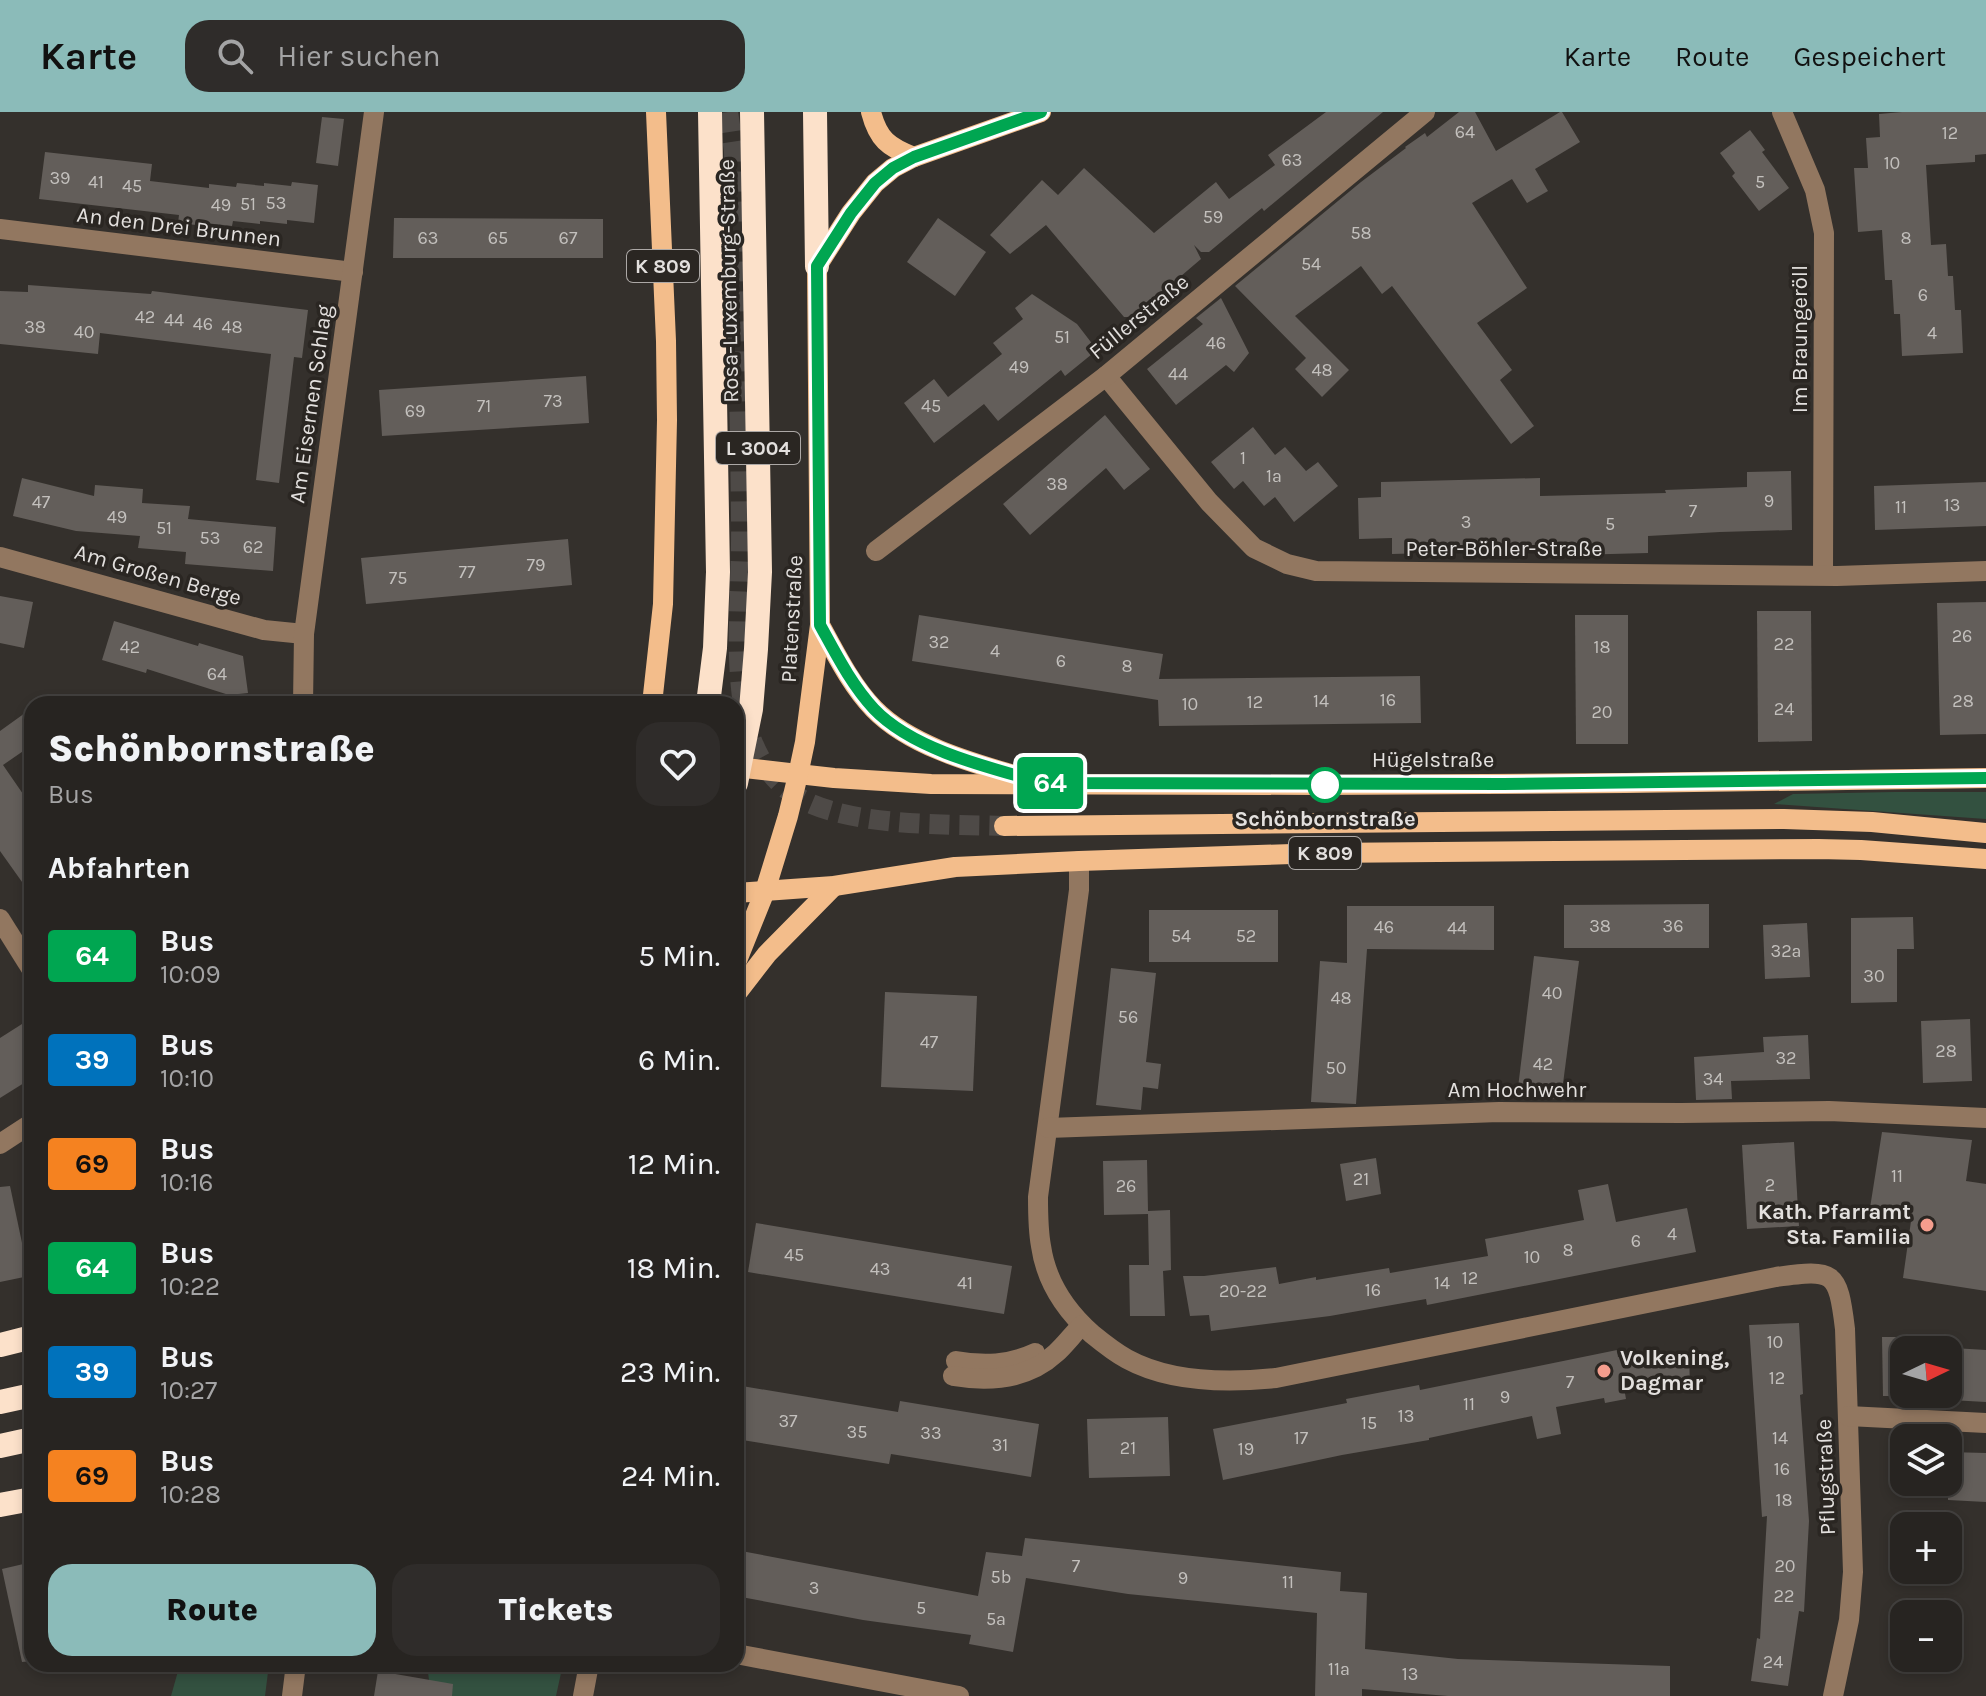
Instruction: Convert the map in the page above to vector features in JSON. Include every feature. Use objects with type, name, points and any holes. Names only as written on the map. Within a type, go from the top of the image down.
[{"type":"highway","name":"Rosa-Luxemburg-Straße","points":[[709,696],[715,648],[718,572],[710,112]]},
{"type":"highway","name":"Rosa-Luxemburg-Straße","points":[[744,744],[751,709],[760,572],[752,112]]},
{"type":"highway","points":[[815,112],[817,266]]},
{"type":"highway","points":[[0,1345],[24,1339]]},
{"type":"highway","points":[[0,1402],[24,1397]]},
{"type":"highway","points":[[0,1446],[24,1441]]},
{"type":"highway","points":[[0,1505],[24,1500]]},
{"type":"main road","name":"K 809","points":[[653,696],[663,604],[667,420],[656,112]]},
{"type":"main road","points":[[871,112],[875,128],[884,140],[892,148],[914,157]]},
{"type":"main road","points":[[817,266],[851,213],[875,183],[893,168],[914,157],[1041,112]]},
{"type":"main road","name":"Platenstraße","points":[[744,943],[765,891],[798,775],[820,625],[817,266]]},
{"type":"main road","points":[[820,625],[859,691],[897,728],[974,763],[1044,783]]},
{"type":"main road","name":"Hügelstraße","points":[[744,768],[931,784],[1580,784],[1986,778]]},
{"type":"main road","name":"K 809","points":[[1004,826],[1784,819],[1872,822],[1986,833]]},
{"type":"main road","name":"K 809","points":[[744,892],[834,886],[955,867],[1321,853],[1787,849],[1861,850],[1986,859]]},
{"type":"main road","points":[[744,984],[767,954],[834,886]]},
{"type":"street","name":"Am Eisernen Schlag","points":[[303,696],[304,634],[374,112]]},
{"type":"street","name":"Füllerstraße","points":[[876,551],[1106,376],[1425,112]]},
{"type":"street","name":"Im Braungeröll","points":[[1782,112],[1815,190],[1824,233],[1823,575]]},
{"type":"street","name":"An den Drei Brunnen","points":[[0,229],[353,272]]},
{"type":"street","name":"Peter-Böhler-Straße","points":[[1106,376],[1209,502],[1254,548],[1287,564],[1316,571],[1823,575],[1986,571]]},
{"type":"street","name":"Am Großen Berge","points":[[0,557],[264,630],[304,634]]},
{"type":"street","points":[[954,1369],[981,1380],[1025,1372],[1057,1352],[1077,1330],[1048,1273],[1041,1248],[1038,1197],[1079,890],[1079,861]]},
{"type":"street","points":[[0,919],[24,957]]},
{"type":"street","name":"Am Hochwehr","points":[[1048,1128],[1499,1112],[1829,1111],[1986,1118]]},
{"type":"street","name":"Pflugstraße","points":[[1077,1330],[1152,1369],[1176,1376],[1249,1381],[1760,1280],[1826,1274],[1841,1296],[1845,1329],[1853,1572],[1849,1620],[1833,1696]]},
{"type":"street","points":[[1848,1416],[1986,1423]]},
{"type":"street","points":[[744,1656],[959,1696]]},
{"type":"street","points":[[292,1696],[295,1672]]},
{"type":"street","points":[[583,1696],[587,1672]]},
{"type":"green space","points":[[1986,792],[1986,819],[1774,804],[1793,794]]},
{"type":"green space","points":[[178,1672],[268,1672],[265,1696],[171,1696]]},
{"type":"green space","points":[[428,1672],[561,1672],[556,1696],[427,1696]]},
{"type":"building","points":[[1326,112],[1383,112],[1264,211],[1262,208],[1209,252],[1201,252],[1194,245],[1201,259],[1133,317],[1124,317],[1046,225],[1010,254],[990,235],[1042,180],[1058,195],[1084,168],[1154,233],[1216,182],[1229,199],[1275,165],[1268,155]]},
{"type":"building","points":[[1459,112],[1475,112],[1496,151],[1560,112],[1580,142],[1535,169],[1548,191],[1527,203],[1512,179],[1472,203],[1527,288],[1477,323],[1512,370],[1500,380],[1534,426],[1511,444],[1392,286],[1382,294],[1361,266],[1295,316],[1349,370],[1322,397],[1295,369],[1306,358],[1235,286],[1405,147],[1425,133],[1427,137]]},
{"type":"building","points":[[1986,112],[1986,154],[1975,155],[1975,162],[1926,165],[1931,245],[1946,244],[1948,276],[1953,276],[1955,310],[1961,310],[1963,353],[1902,356],[1900,314],[1894,314],[1892,280],[1885,280],[1882,230],[1858,232],[1854,168],[1868,168],[1866,138],[1880,137],[1879,114]]},
{"type":"building","points":[[322,117],[344,119],[338,166],[316,163]]},
{"type":"building","points":[[1750,130],[1789,188],[1759,211],[1732,176],[1735,173],[1720,153]]},
{"type":"building","points":[[45,152],[152,164],[150,181],[209,188],[209,184],[236,187],[237,183],[318,185],[314,223],[233,221],[232,226],[205,223],[205,226],[178,223],[179,215],[39,199]]},
{"type":"building","points":[[394,218],[603,219],[603,258],[393,258]]},
{"type":"building","points":[[938,218],[986,252],[955,296],[907,262]]},
{"type":"building","points":[[28,285],[151,294],[152,291],[308,310],[302,358],[294,357],[279,483],[256,480],[271,354],[100,333],[98,354],[0,344],[0,291],[28,292]]},
{"type":"building","points":[[1032,294],[1077,324],[1097,350],[1065,376],[1061,370],[998,421],[984,404],[934,443],[904,403],[934,379],[948,397],[1002,354],[993,343],[1023,319],[1015,308]]},
{"type":"building","points":[[1221,298],[1249,353],[1234,372],[1226,365],[1176,405],[1147,369],[1203,324],[1196,318]]},
{"type":"building","points":[[586,376],[589,423],[382,436],[379,390]]},
{"type":"building","points":[[1105,415],[1150,469],[1124,490],[1106,468],[1030,535],[1003,504]]},
{"type":"building","points":[[1253,427],[1275,455],[1285,447],[1306,471],[1318,462],[1338,486],[1294,522],[1275,497],[1264,506],[1243,481],[1234,489],[1211,462]]},
{"type":"building","points":[[1791,471],[1792,530],[1648,536],[1648,553],[1574,555],[1574,549],[1392,554],[1392,538],[1359,539],[1358,498],[1381,497],[1381,482],[1540,478],[1540,496],[1666,493],[1665,490],[1747,487],[1747,472]]},
{"type":"building","points":[[22,478],[94,496],[95,485],[143,489],[142,503],[190,506],[188,519],[276,527],[273,571],[185,564],[186,552],[138,548],[140,536],[76,531],[13,516]]},
{"type":"building","points":[[1986,482],[1986,526],[1875,530],[1874,486]]},
{"type":"building","points":[[568,539],[572,585],[366,604],[361,558]]},
{"type":"building","points":[[0,596],[33,602],[24,648],[0,643]]},
{"type":"building","points":[[1986,602],[1986,734],[1940,735],[1937,603]]},
{"type":"building","points":[[1757,611],[1811,611],[1812,741],[1758,742]]},
{"type":"building","points":[[919,615],[1163,654],[1159,679],[1420,676],[1421,723],[1159,726],[1158,700],[912,661]]},
{"type":"building","points":[[1575,615],[1628,615],[1628,744],[1576,744]]},
{"type":"building","points":[[114,621],[243,656],[248,693],[229,695],[147,669],[146,673],[102,660]]},
{"type":"building","points":[[24,714],[24,751],[3,765],[24,795],[24,885],[0,851],[0,731]]},
{"type":"building","points":[[1709,904],[1709,948],[1564,948],[1564,905]]},
{"type":"building","points":[[1347,906],[1494,906],[1494,950],[1367,949],[1356,1104],[1311,1102],[1320,961],[1347,963]]},
{"type":"building","points":[[1149,910],[1278,910],[1278,962],[1149,962]]},
{"type":"building","points":[[1913,917],[1914,949],[1897,949],[1897,1002],[1851,1003],[1851,918]]},
{"type":"building","points":[[1807,923],[1810,977],[1765,979],[1763,925]]},
{"type":"building","points":[[1534,956],[1579,961],[1561,1099],[1517,1096]]},
{"type":"building","points":[[1111,968],[1156,973],[1146,1062],[1161,1064],[1158,1089],[1143,1087],[1141,1110],[1096,1105]]},
{"type":"building","points":[[885,992],[977,996],[973,1091],[881,1087]]},
{"type":"building","points":[[1970,1019],[1972,1081],[1923,1083],[1921,1021]]},
{"type":"building","points":[[22,1024],[24,1027],[24,1083],[0,1098],[0,1038]]},
{"type":"building","points":[[1808,1035],[1810,1079],[1731,1081],[1732,1099],[1696,1100],[1694,1057],[1764,1052],[1763,1037]]},
{"type":"building","points":[[1882,1132],[1972,1140],[1966,1181],[1986,1184],[1986,1291],[1903,1278],[1912,1214],[1870,1208]]},
{"type":"building","points":[[1794,1142],[1799,1226],[1747,1229],[1742,1145]]},
{"type":"building","points":[[1376,1158],[1381,1194],[1346,1201],[1340,1164]]},
{"type":"building","points":[[1147,1160],[1148,1211],[1170,1210],[1171,1270],[1163,1271],[1165,1316],[1130,1316],[1129,1265],[1149,1265],[1148,1214],[1104,1215],[1103,1161]]},
{"type":"building","points":[[1608,1184],[1616,1222],[1687,1208],[1696,1252],[1427,1305],[1426,1299],[1330,1316],[1211,1331],[1209,1315],[1190,1316],[1183,1276],[1276,1267],[1279,1284],[1389,1268],[1390,1273],[1488,1256],[1485,1239],[1584,1220],[1578,1190]]},
{"type":"building","points":[[10,1186],[24,1252],[24,1277],[0,1282],[0,1187]]},
{"type":"building","points":[[756,1223],[1012,1266],[1004,1314],[748,1272]]},
{"type":"building","points":[[1799,1323],[1803,1394],[1800,1395],[1809,1521],[1804,1612],[1799,1611],[1788,1686],[1751,1681],[1757,1638],[1760,1639],[1767,1516],[1762,1517],[1749,1325]]},
{"type":"building","points":[[1882,1337],[1890,1337],[1890,1396],[1883,1396]]},
{"type":"building","points":[[1962,1349],[1986,1350],[1986,1402],[1962,1401]]},
{"type":"building","points":[[1617,1350],[1618,1357],[1689,1354],[1690,1386],[1624,1388],[1626,1399],[1605,1403],[1604,1398],[1556,1407],[1561,1434],[1537,1439],[1532,1416],[1429,1440],[1223,1480],[1213,1429],[1347,1403],[1346,1399],[1419,1385],[1420,1390]]},
{"type":"building","points":[[744,1386],[898,1412],[900,1401],[1039,1424],[1031,1477],[891,1454],[889,1464],[744,1440]]},
{"type":"building","points":[[1168,1417],[1170,1476],[1089,1478],[1087,1419]]},
{"type":"building","points":[[1962,1452],[1986,1453],[1986,1502],[1948,1500],[1948,1496],[1962,1496]]},
{"type":"building","points":[[1025,1538],[1341,1572],[1340,1591],[1367,1593],[1365,1649],[1458,1659],[1670,1666],[1670,1696],[1448,1696],[1362,1689],[1362,1696],[1315,1696],[1317,1613],[1128,1594],[1026,1578],[1013,1652],[969,1644],[971,1635],[863,1620],[744,1598],[744,1552],[978,1596],[986,1552],[1022,1556]]},
{"type":"building","points":[[24,1564],[24,1662],[22,1662],[2,1569]]},
{"type":"building","points":[[378,1672],[453,1684],[452,1696],[374,1696]]},
{"type":"tunnel","points":[[728,112],[734,151],[742,696]]},
{"type":"tunnel","points":[[744,710],[750,736],[765,765],[778,782],[806,802],[832,811],[890,821],[1004,826]]},
{"type":"bus line","name":"64","points":[[1041,112],[914,157],[893,168],[875,183],[851,213],[817,266],[820,625],[859,691],[897,728],[974,763],[1044,783],[1503,784],[1986,778]]},
{"type":"place","name":"Schönbornstraße","points":[[1325,785]]},
{"type":"place","name":"Kath. Pfarramt Sta. Familia","points":[[1927,1225]]},
{"type":"place","name":"Volkening, Dagmar","points":[[1604,1371]]}]
